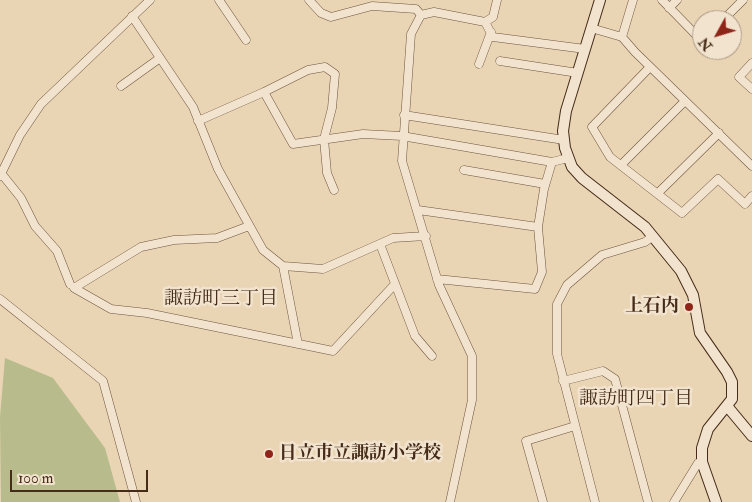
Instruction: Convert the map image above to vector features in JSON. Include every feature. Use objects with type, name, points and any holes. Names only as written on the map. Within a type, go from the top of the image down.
[{"type":"street","points":[[70,284],[57,251],[35,226],[20,198],[1,174],[20,136],[37,109],[150,0]]},
{"type":"street","points":[[219,0],[246,40]]},
{"type":"street","points":[[309,0],[320,13],[331,17],[372,6],[416,9],[421,15]]},
{"type":"street","points":[[450,502],[472,400],[472,356],[437,279],[426,236],[402,161],[402,136],[411,34],[421,15],[434,12],[485,22],[493,17],[497,0]]},
{"type":"street","points":[[600,0],[566,111],[564,140],[568,158],[582,178],[633,216],[654,236],[687,280],[693,295],[700,334],[732,382],[732,399],[714,420],[704,436],[702,462],[716,502]]},
{"type":"street","points":[[622,37],[633,0]]},
{"type":"street","points":[[662,0],[692,31]]},
{"type":"street","points":[[669,8],[677,0]]},
{"type":"street","points":[[733,10],[743,0]]},
{"type":"street","points":[[132,16],[192,106],[218,169],[263,250],[284,266],[323,268],[393,238],[426,236]]},
{"type":"street","points":[[485,22],[493,37],[585,49]]},
{"type":"street","points":[[591,28],[622,37],[650,67],[752,166]]},
{"type":"street","points":[[479,64],[491,32]]},
{"type":"street","points":[[121,86],[160,58]]},
{"type":"street","points":[[500,61],[578,73]]},
{"type":"street","points":[[752,63],[739,77],[752,89]]},
{"type":"street","points":[[198,121],[308,70],[325,67],[335,74],[332,108],[324,138],[327,173],[334,190]]},
{"type":"street","points":[[650,67],[592,127],[610,157],[658,192],[682,213],[718,179],[744,204],[752,196]]},
{"type":"street","points":[[264,92],[293,144],[324,138],[363,134],[402,136],[552,162],[568,158]]},
{"type":"street","points":[[621,165],[685,101]]},
{"type":"street","points":[[404,115],[564,140]]},
{"type":"street","points":[[658,192],[718,133]]},
{"type":"street","points":[[437,279],[535,289],[542,272],[538,227],[545,184],[552,162]]},
{"type":"street","points":[[464,170],[545,184]]},
{"type":"street","points":[[418,210],[538,227]]},
{"type":"street","points":[[250,226],[217,238],[174,240],[141,247],[74,288],[111,309],[147,313],[333,352],[395,284]]},
{"type":"street","points":[[596,502],[557,354],[556,304],[567,285],[602,256],[645,242],[654,236]]},
{"type":"street","points":[[380,244],[415,336],[432,356]]},
{"type":"street","points":[[284,266],[298,344]]},
{"type":"street","points":[[0,299],[103,381],[136,502]]},
{"type":"street","points":[[563,381],[603,371],[615,379],[648,502]]},
{"type":"street","points":[[727,406],[752,436]]},
{"type":"street","points":[[543,502],[526,440],[575,426]]},
{"type":"street","points":[[674,502],[698,463],[702,462]]},
{"type":"green space","points":[[5,358],[53,378],[105,448],[120,502],[1,502],[0,417]]},
{"type":"place","name":"上石内","points":[[689,307]]},
{"type":"place","name":"日立市立諏訪小学校","points":[[269,454]]},
{"type":"district","name":"諏訪町三丁目","points":[[221,300]]},
{"type":"district","name":"諏訪町四丁目","points":[[636,400]]}]
